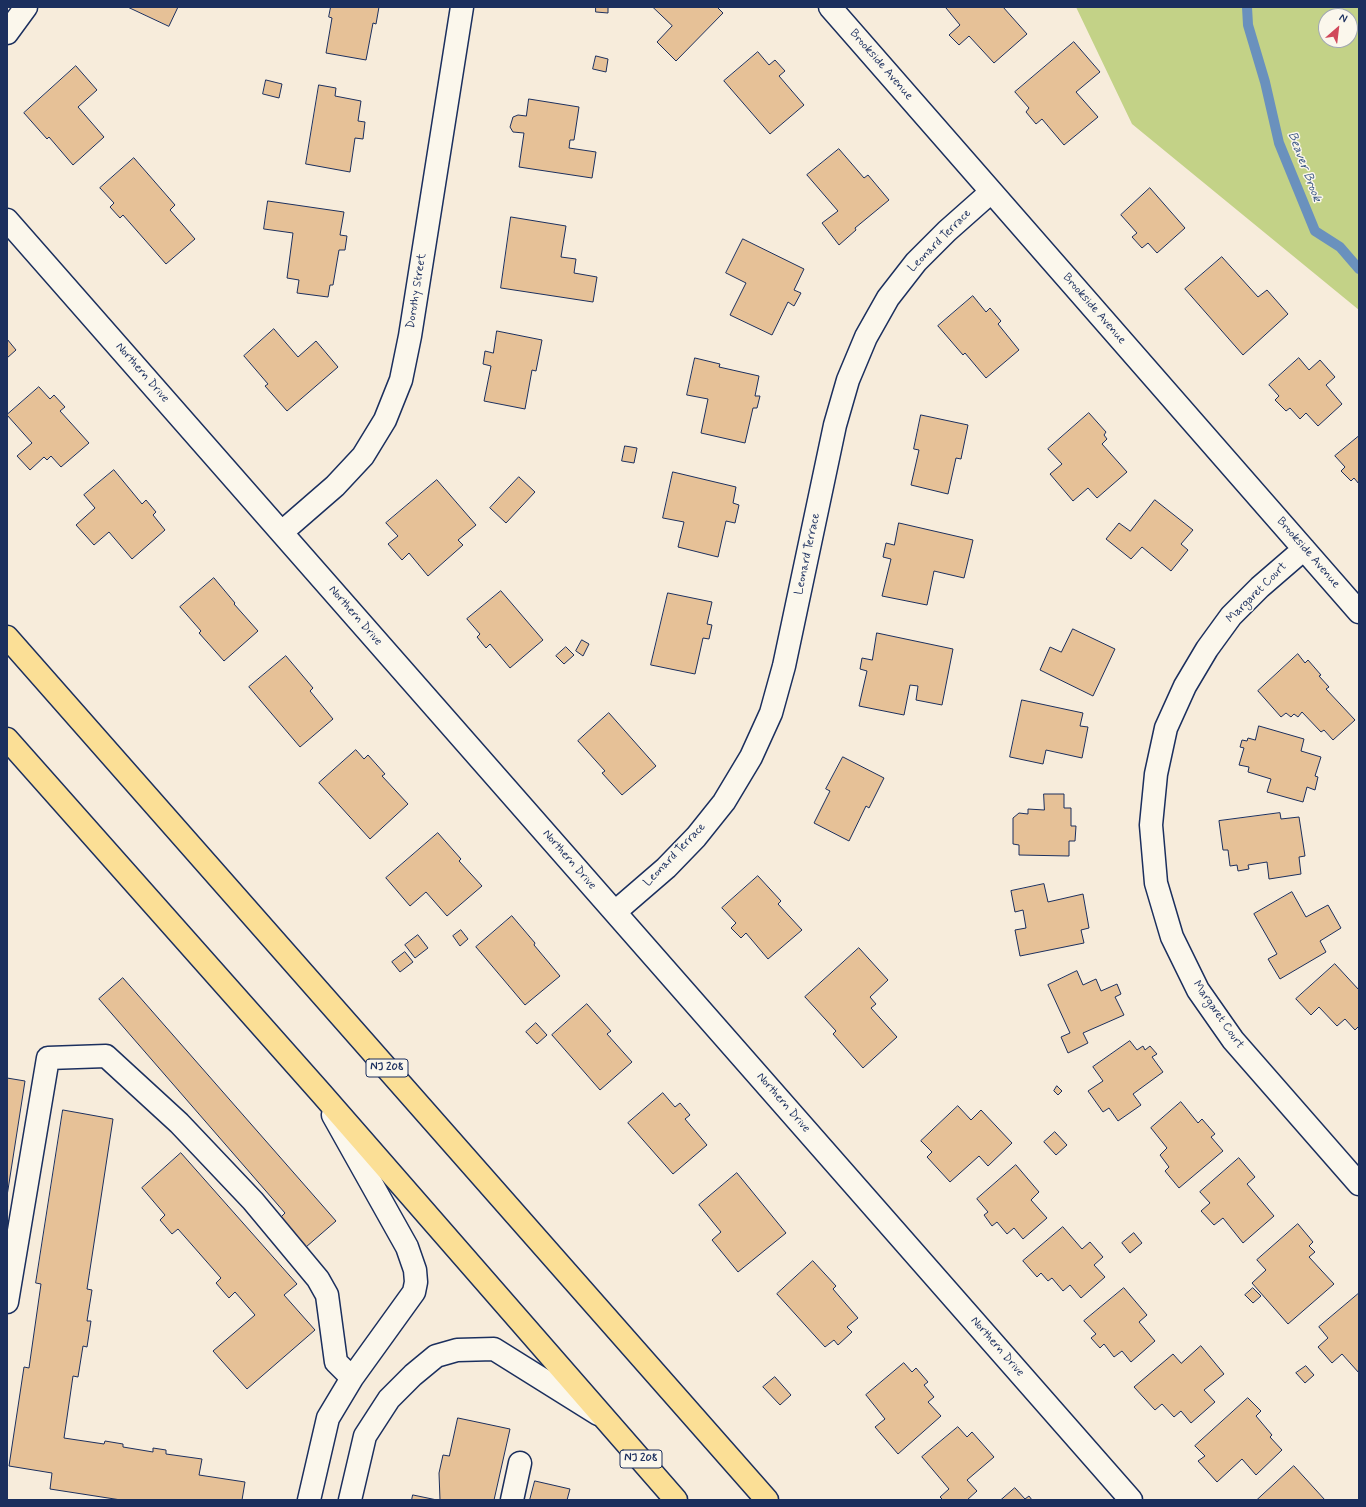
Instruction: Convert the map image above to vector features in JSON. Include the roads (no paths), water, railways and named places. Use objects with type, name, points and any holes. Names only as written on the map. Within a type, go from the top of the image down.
[{"type":"highway","name":"NJ 208","points":[[7,637],[767,1500]]},
{"type":"highway","name":"NJ 208","points":[[7,738],[321,1093],[676,1500]]},
{"type":"street","points":[[7,33],[26,7]]},
{"type":"street","name":"Dorothy Street","points":[[282,532],[335,486],[363,456],[385,420],[401,380],[410,336],[462,7]]},
{"type":"street","name":"Brookside Avenue","points":[[830,7],[1359,612]]},
{"type":"street","name":"Leonard Terrace","points":[[615,912],[666,868],[696,837],[724,802],[751,757],[771,713],[782,673],[835,425],[848,380],[866,337],[888,298],[916,262],[947,230],[991,192]]},
{"type":"street","name":"Northern Drive","points":[[7,220],[1131,1500]]},
{"type":"street","name":"Margaret Court","points":[[1304,549],[1260,587],[1231,616],[1207,649],[1185,686],[1166,728],[1156,774],[1151,825],[1156,883],[1172,937],[1198,990],[1233,1040],[1359,1184]]},
{"type":"street","points":[[7,1302],[48,1058],[106,1056],[179,1123],[258,1207],[318,1280],[327,1295],[336,1362],[352,1378]]},
{"type":"street","points":[[309,1500],[328,1418],[352,1378],[414,1292],[416,1282],[415,1270],[407,1246],[321,1093]]},
{"type":"street","points":[[350,1500],[365,1436],[389,1399],[413,1374],[436,1356],[457,1350],[494,1349],[605,1419]]},
{"type":"street","points":[[512,1500],[520,1463]]},
{"type":"waterway","name":"Beaver Brook","points":[[1247,7],[1248,25],[1265,82],[1279,143],[1315,231],[1340,247],[1359,269]]}]
